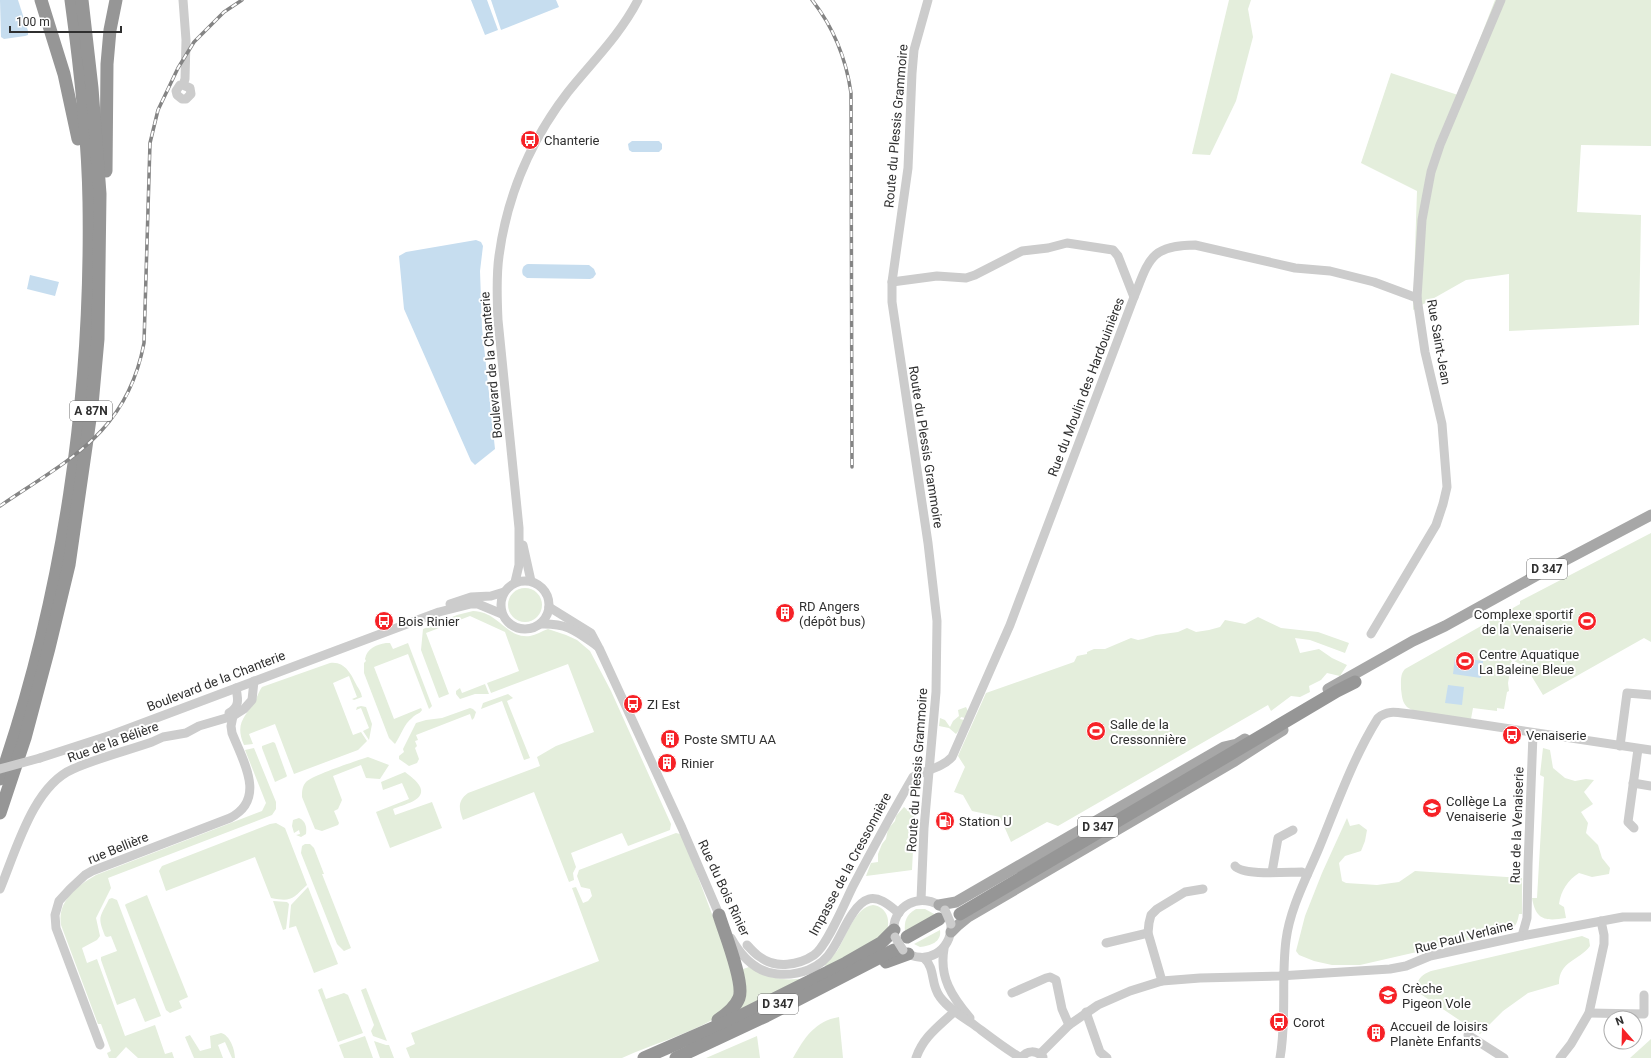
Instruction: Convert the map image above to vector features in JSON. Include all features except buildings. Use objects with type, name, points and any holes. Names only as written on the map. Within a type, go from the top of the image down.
[{"type":"highway","points":[[40,0],[64,74],[76,129],[82,184],[95,197],[106,178],[107,64],[110,30],[116,0]]},
{"type":"highway","name":"A 87N","points":[[0,779],[15,736],[59,564],[81,405],[87,341],[89,265],[95,197],[71,0]]},
{"type":"highway","name":"A 87N","points":[[0,813],[25,738],[69,565],[92,405],[98,339],[95,197],[92,88],[82,0]]},
{"type":"highway","name":"D 347","points":[[1237,744],[959,911],[1337,691],[1356,682]]},
{"type":"highway","points":[[669,1046],[719,1020],[735,1006],[740,998],[741,989],[739,977],[719,915]]},
{"type":"highway","name":"D 347","points":[[676,1058],[766,1016],[944,919]]},
{"type":"highway","points":[[644,1058],[738,1017],[846,963],[880,943],[900,943]]},
{"type":"highway","points":[[688,1058],[798,1008],[890,960],[900,943]]},
{"type":"highway","name":"D 347","points":[[662,1058],[775,1006],[900,943]]},
{"type":"main road","name":"D 347","points":[[1237,744],[1345,679],[1413,641],[1445,626],[1651,515]]},
{"type":"main road","points":[[944,919],[968,917],[1233,762],[1445,626]]},
{"type":"main road","points":[[944,919],[956,902],[1206,757],[1224,747],[1237,744]]},
{"type":"street","points":[[183,0],[186,40],[184,84]]},
{"type":"street","points":[[184,18],[189,0]]},
{"type":"street","name":"Boulevard de la Chanterie","points":[[531,581],[519,528],[501,352],[497,292],[499,256],[511,202],[525,163],[550,117],[570,90],[610,43],[631,13],[638,0]]},
{"type":"street","name":"Route du Plessis Grammoire","points":[[921,900],[924,828],[930,769],[937,656],[935,598],[894,325],[892,282],[908,168],[914,50],[928,0]]},
{"type":"street","name":"Rue Saint-Jean","points":[[1371,634],[1436,525],[1447,487],[1442,424],[1425,352],[1417,298],[1422,220],[1431,172],[1440,145],[1501,0]]},
{"type":"street","points":[[892,282],[936,276],[966,278],[975,275],[1022,251],[1048,248],[1067,243],[1113,250],[1118,256],[1134,297]]},
{"type":"street","name":"Rue du Moulin des Hardouinières","points":[[930,769],[946,764],[952,758],[1010,625],[1134,297],[1148,263],[1153,256],[1160,251],[1182,245],[1195,245],[1295,268],[1330,271],[1374,282],[1417,298]]},
{"type":"street","name":"Boulevard de la Chanterie","points":[[515,582],[518,565],[519,528]]},
{"type":"street","points":[[523,580],[531,581],[542,588],[546,594],[549,607],[548,613],[540,624],[534,628],[519,629],[506,621],[500,607],[501,599],[504,592],[515,582],[523,580]]},
{"type":"street","name":"Boulevard de la Chanterie","points":[[439,612],[448,605],[471,597],[491,596],[504,592]]},
{"type":"street","name":"Boulevard de la Chanterie","points":[[0,769],[40,758],[107,736],[439,612],[471,604],[478,604],[502,614]]},
{"type":"street","name":"Rue du Bois Rinier","points":[[549,607],[582,626],[591,633],[682,828],[719,915],[742,954],[759,969],[770,973],[783,974],[808,970],[820,964],[832,951],[849,918],[857,907],[865,901],[877,899],[884,902],[899,913]]},
{"type":"street","name":"Rue du Bois Rinier","points":[[540,624],[554,623],[571,628],[599,648]]},
{"type":"street","name":"Rue de la Bélière","points":[[208,723],[233,716],[244,709],[252,700],[254,681]]},
{"type":"street","name":"Rue de la Bélière","points":[[0,889],[36,803],[58,778],[72,769],[152,742],[163,736],[186,733],[229,713],[236,708],[238,704],[236,688]]},
{"type":"street","points":[[1620,746],[1627,693],[1651,695]]},
{"type":"street","points":[[1280,1058],[1284,1025],[1283,975],[1286,938],[1297,900],[1357,759],[1378,718],[1384,713],[1391,712],[1533,734],[1651,750]]},
{"type":"street","name":"rue Bellière","points":[[100,1045],[56,928],[55,915],[57,906],[70,889],[92,871],[230,818],[240,812],[249,797],[250,785],[232,733],[231,726],[233,716]]},
{"type":"street","name":"Rue de la Venaiserie","points":[[1522,936],[1527,918],[1533,734]]},
{"type":"street","points":[[1634,828],[1628,822],[1638,749]]},
{"type":"street","name":"Impasse de la Cressonnière","points":[[747,945],[760,958],[772,964],[786,965],[800,961],[815,954],[831,930],[852,888],[913,777],[930,769]]},
{"type":"street","points":[[1633,783],[1651,786]]},
{"type":"street","points":[[1272,872],[1278,838],[1293,830]]},
{"type":"street","points":[[1235,866],[1238,870],[1249,873],[1302,872],[1307,875]]},
{"type":"street","points":[[1162,981],[1148,933],[1148,923],[1151,915],[1157,909],[1185,892],[1202,889]]},
{"type":"street","points":[[921,900],[930,901],[944,919],[949,941],[944,949],[938,953],[924,958],[916,957],[900,943],[895,921],[905,906],[912,902],[921,900]]},
{"type":"street","name":"Rue Paul Verlaine","points":[[1041,1056],[1069,1024],[1086,1012],[1119,995],[1162,981],[1390,970],[1406,966],[1430,956],[1522,936],[1627,916],[1651,917]]},
{"type":"street","points":[[1527,918],[1538,933]]},
{"type":"street","points":[[1560,1058],[1571,1044],[1589,1013],[1604,944],[1601,921]]},
{"type":"street","points":[[1106,944],[1148,933]]},
{"type":"street","points":[[944,949],[942,969],[950,990],[962,1008],[982,1031]]},
{"type":"street","points":[[924,958],[932,968],[933,981],[939,996],[955,1011],[998,1044],[1021,1058],[1029,1052],[1036,1052],[1041,1056]]},
{"type":"street","points":[[1012,993],[1046,978],[1050,977],[1056,980],[1062,1009],[1069,1024]]},
{"type":"street","points":[[1589,1013],[1644,1014],[1644,995]]},
{"type":"street","points":[[916,1058],[920,1047],[929,1034],[955,1011]]},
{"type":"street","points":[[1086,1012],[1100,1052],[1107,1058]]},
{"type":"street","points":[[1468,1035],[1504,1058]]},
{"type":"green space","points":[[1229,0],[1251,0],[1248,9],[1253,37],[1236,101],[1210,155],[1192,154]]},
{"type":"green space","points":[[1495,0],[1651,0],[1651,146],[1581,145],[1577,212],[1641,215],[1639,325],[1509,331],[1509,274],[1466,280],[1413,310],[1417,191],[1361,163],[1391,73],[1458,95]]},
{"type":"green space","name":"Complexe sportif de la Venaiserie","points":[[1651,533],[1651,642],[1644,638],[1543,695],[1526,667],[1512,660],[1508,683],[1509,691],[1507,692],[1504,709],[1497,708],[1497,711],[1473,708],[1471,719],[1419,712],[1405,705],[1402,696],[1401,684],[1403,671],[1405,669],[1520,604],[1520,601]]},
{"type":"green space","points":[[525,588],[537,593],[542,605],[537,617],[525,622],[513,617],[508,605],[513,593]]},
{"type":"green space","points":[[473,611],[482,612],[490,616],[515,634],[530,636],[548,629],[577,640],[590,651],[611,691],[671,824],[670,830],[628,846],[622,833],[571,853],[576,867],[573,873],[574,880],[569,882],[534,792],[463,820],[460,805],[464,796],[468,793],[540,766],[537,757],[556,746],[594,732],[568,664],[491,693],[487,683],[519,671],[505,632],[470,616],[426,633],[449,694],[439,698],[421,650],[423,629],[457,615]]},
{"type":"green space","name":"Salle de la Cressonnière","points":[[1258,617],[1281,628],[1318,632],[1349,643],[1345,653],[1310,640],[1295,638],[1300,653],[1319,649],[1332,658],[1347,665],[1340,676],[1327,673],[1321,680],[1309,686],[1310,692],[1300,697],[1291,696],[1271,711],[1268,705],[1058,826],[1047,822],[1011,842],[1000,817],[972,811],[963,795],[954,792],[965,767],[958,756],[986,693],[1074,662],[1077,656],[1087,654],[1087,652],[1094,649],[1105,649],[1131,638],[1138,640],[1156,635],[1178,632],[1187,628],[1196,632],[1209,630],[1220,627],[1225,620],[1245,624]]},
{"type":"green space","points":[[390,643],[393,649],[408,643],[432,706],[429,709],[408,654],[374,667],[394,719],[421,708],[422,710],[407,723],[395,744],[389,738],[364,673],[364,663],[368,652],[375,646]]},
{"type":"green space","points":[[330,663],[340,664],[347,669],[362,697],[354,700],[352,699],[357,697],[349,676],[333,683],[353,735],[361,732],[367,741],[358,750],[294,774],[275,724],[249,734],[253,744],[244,745],[240,731],[242,720],[262,687]]},
{"type":"green space","points":[[485,684],[489,694],[475,694],[460,699],[456,694],[456,691],[460,688],[462,693]]},
{"type":"green space","points":[[508,694],[513,698],[507,701],[530,758],[524,760],[502,701],[481,709],[483,703]]},
{"type":"green space","points":[[357,707],[366,707],[372,724],[369,740],[363,731],[369,728],[361,708],[356,710]]},
{"type":"green space","points":[[966,707],[969,713],[965,718],[961,717],[960,719],[964,720],[964,724],[956,734],[949,728],[939,726],[940,718],[945,720],[950,727],[953,721],[959,716],[958,710]]},
{"type":"green space","points":[[470,708],[476,712],[472,720],[470,714],[416,735],[418,740],[415,741],[417,746],[415,748],[419,759],[417,763],[409,766],[399,759],[399,756],[404,752],[403,749],[416,723],[442,718]]},
{"type":"green space","points":[[273,742],[275,743],[287,776],[275,782],[262,748],[262,746]]},
{"type":"green space","points":[[254,748],[276,802],[276,809],[272,815],[108,878],[111,888],[96,918],[100,936],[97,940],[82,948],[87,963],[97,959],[125,1036],[155,1025],[165,1054],[172,1052],[174,1058],[138,1058],[126,1047],[116,1058],[109,1058],[107,1053],[111,1051],[101,1024],[98,1024],[61,925],[62,909],[65,902],[76,889],[96,875],[262,811],[266,803],[245,750]]},
{"type":"green space","points":[[1543,748],[1550,750],[1553,768],[1565,778],[1575,781],[1586,779],[1594,780],[1584,792],[1593,804],[1581,812],[1588,823],[1586,833],[1598,845],[1602,858],[1610,868],[1609,874],[1592,877],[1579,873],[1572,879],[1563,890],[1559,904],[1564,907],[1566,918],[1559,919],[1543,918],[1539,915],[1536,911],[1532,898],[1537,898],[1544,777],[1540,775]]},
{"type":"green space","points":[[368,757],[389,765],[380,779],[366,778],[361,765],[333,776],[342,800],[338,809],[334,811],[339,823],[338,825],[322,831],[315,829],[302,797],[302,789],[306,782],[326,772]]},
{"type":"green space","points":[[405,772],[419,785],[421,790],[420,795],[408,804],[393,809],[395,815],[432,802],[442,828],[390,848],[376,812],[409,799],[402,783],[383,790],[381,782]]},
{"type":"green space","points":[[904,807],[914,816],[913,821],[916,829],[916,834],[913,840],[911,842],[908,838],[906,841],[913,850],[912,870],[866,876],[871,863],[878,862],[878,854],[886,839],[888,829]]},
{"type":"green space","points":[[299,818],[306,825],[306,834],[301,837],[296,835],[300,834],[299,830],[294,833],[292,826],[293,820]]},
{"type":"green space","points":[[1347,818],[1350,826],[1359,824],[1367,830],[1361,851],[1345,856],[1339,863],[1342,881],[1346,883],[1377,885],[1399,882],[1415,871],[1522,878],[1522,914],[1519,914],[1516,925],[1506,932],[1360,965],[1332,965],[1314,961],[1299,955],[1296,951],[1305,916],[1322,873]]},
{"type":"green space","points":[[276,823],[285,828],[307,885],[295,896],[283,900],[271,898],[255,857],[166,891],[159,871],[162,866]]},
{"type":"green space","points":[[676,833],[680,834],[684,840],[735,975],[735,1000],[717,1017],[703,1025],[622,1058],[410,1058],[406,1048],[415,1044],[411,1033],[599,961],[572,888],[576,887],[583,903],[588,901],[592,896],[590,889],[581,887],[577,876],[579,870]]},
{"type":"green space","points":[[305,844],[310,844],[314,848],[324,874],[322,874],[351,948],[344,951],[337,944],[301,853],[302,846]]},
{"type":"green space","points":[[308,887],[338,964],[314,973],[296,926],[289,928],[291,905]]},
{"type":"green space","points":[[147,895],[188,997],[179,1001],[182,1008],[170,1013],[166,1010],[125,905]]},
{"type":"green space","points":[[112,898],[117,900],[161,1016],[145,1022],[135,998],[117,1005],[101,960],[101,957],[117,951],[111,936],[105,936],[100,921],[109,899]]},
{"type":"green space","points":[[273,901],[287,902],[289,904],[286,929],[283,930]]},
{"type":"green space","points":[[873,905],[882,909],[887,916],[888,925],[886,934],[826,968],[825,965],[837,951],[856,917],[861,911]]},
{"type":"green space","points":[[916,909],[925,909],[936,915],[905,932],[906,919]]},
{"type":"green space","points":[[940,930],[939,938],[934,943],[928,946],[920,947],[914,944]]},
{"type":"green space","points":[[1582,936],[1589,939],[1590,946],[1562,970],[1559,984],[1528,993],[1503,1011],[1480,1034],[1419,993],[1417,985],[1419,979],[1424,974],[1431,971]]},
{"type":"green space","points":[[749,967],[772,978],[800,980],[736,1011],[743,969]]},
{"type":"green space","points":[[322,988],[326,999],[344,993],[348,995],[363,1033],[338,1042],[318,990]]},
{"type":"green space","points":[[366,988],[387,1041],[373,1036],[371,1031],[374,1025],[361,990]]},
{"type":"green space","points":[[839,1017],[843,1058],[793,1058],[806,1037],[817,1026],[823,1022]]},
{"type":"green space","points":[[221,1033],[227,1037],[233,1047],[235,1058],[232,1058],[225,1042],[218,1045],[223,1058],[194,1058],[185,1037],[190,1035],[200,1051],[211,1048],[210,1036]]},
{"type":"green space","points":[[365,1036],[373,1058],[344,1058],[339,1045]]},
{"type":"green space","points":[[757,1036],[760,1058],[706,1058]]},
{"type":"green space","points":[[1651,1039],[1651,1058],[1630,1058],[1639,1050],[1643,1050],[1643,1046]]},
{"type":"green space","points":[[374,1041],[389,1045],[394,1058],[380,1058]]},
{"type":"water","points":[[0,0],[18,0],[28,35],[4,39],[1,37]]},
{"type":"water","points":[[471,0],[487,0],[498,30],[485,35]]},
{"type":"water","points":[[491,0],[556,0],[559,7],[501,30]]},
{"type":"water","points":[[632,141],[659,141],[662,144],[662,149],[659,152],[632,152],[629,150],[628,144]]},
{"type":"water","points":[[476,240],[481,242],[483,246],[480,271],[482,328],[495,449],[475,465],[471,461],[404,309],[399,256],[406,252]]},
{"type":"water","points":[[528,264],[589,265],[594,269],[596,274],[590,279],[527,278],[523,275],[522,271]]},
{"type":"water","points":[[30,275],[59,282],[55,296],[27,289]]},
{"type":"water","points":[[1455,657],[1483,661],[1481,678],[1453,674]]},
{"type":"water","points":[[1448,685],[1464,687],[1462,705],[1445,703]]},
{"type":"railway","points":[[0,506],[71,458],[92,441],[109,422],[124,400],[136,374],[144,343],[150,143],[158,110],[178,68],[194,42],[224,12],[242,0]]},
{"type":"railway","points":[[812,0],[827,21],[838,44],[846,68],[851,93],[852,467]]},
{"type":"place","name":"Chanterie","points":[[530,140]]},
{"type":"place","name":"RD Angers (dépôt bus)","points":[[785,613]]},
{"type":"place","name":"Bois Rinier","points":[[384,621]]},
{"type":"place","name":"Complexe sportif de la Venaiserie","points":[[1587,621]]},
{"type":"place","name":"Centre Aquatique La Baleine Bleue","points":[[1465,661]]},
{"type":"place","name":"ZI Est","points":[[633,704]]},
{"type":"place","name":"Salle de la Cressonnière","points":[[1096,731]]},
{"type":"place","name":"Venaiserie","points":[[1512,735]]},
{"type":"place","name":"Poste SMTU AA","points":[[670,739]]},
{"type":"place","name":"Rinier","points":[[667,763]]},
{"type":"place","name":"Collège La Venaiserie","points":[[1432,808]]},
{"type":"place","name":"Station U","points":[[945,821]]},
{"type":"place","name":"Crèche Pigeon Vole","points":[[1388,995]]},
{"type":"place","name":"Corot","points":[[1279,1022]]},
{"type":"place","name":"Accueil de loisirs Planète Enfants","points":[[1376,1033]]}]
